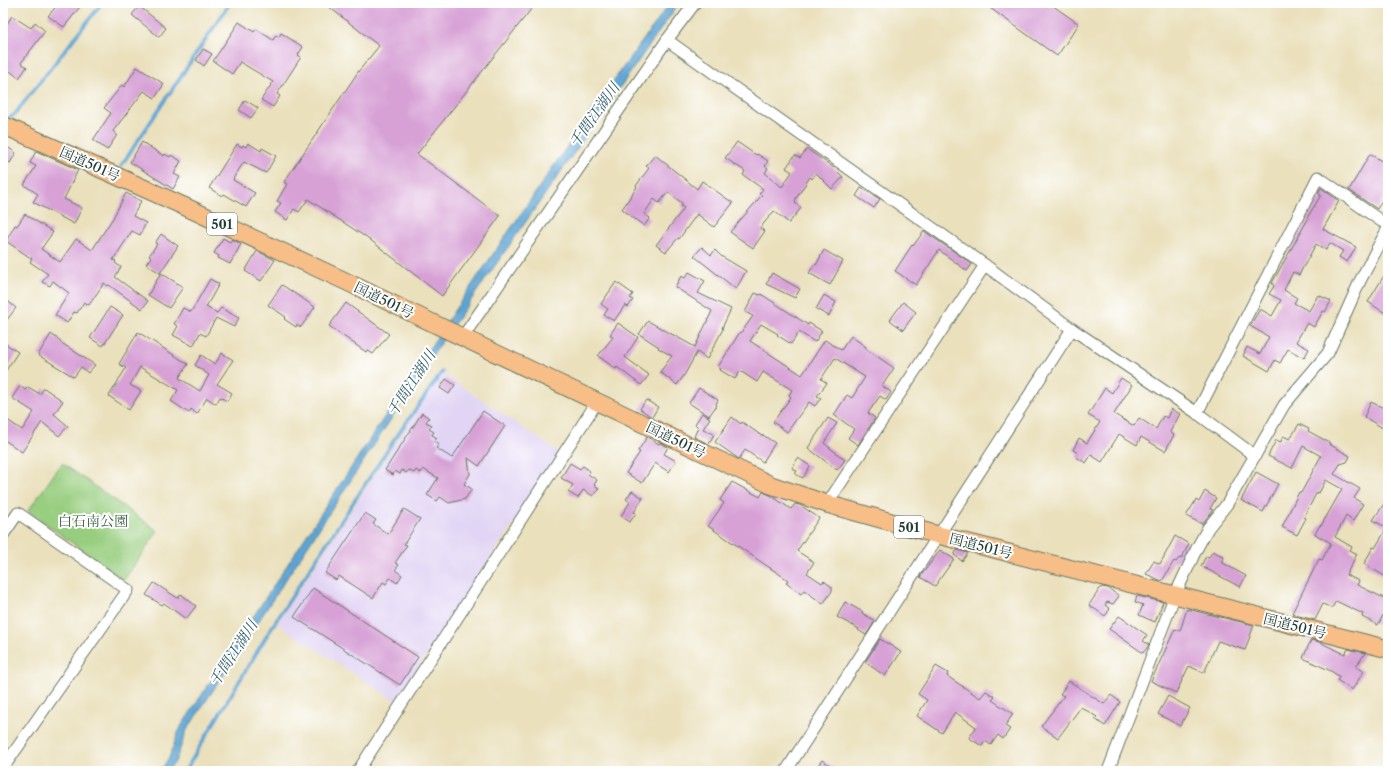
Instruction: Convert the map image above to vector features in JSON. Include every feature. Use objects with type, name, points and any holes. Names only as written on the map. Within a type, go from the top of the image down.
[{"type":"highway","name":"国道501号","points":[[3,125],[201,214],[771,485],[827,504],[938,535],[1175,595],[1387,646]]},
{"type":"street","points":[[452,333],[695,3]]},
{"type":"street","points":[[667,40],[985,265],[1072,329],[1196,413],[1255,456]]},
{"type":"street","points":[[1196,413],[1318,177],[1381,221],[1388,223]]},
{"type":"street","points":[[1108,771],[1175,595],[1197,548],[1208,528],[1228,504],[1284,405],[1328,353],[1360,281],[1388,228]]},
{"type":"street","points":[[827,504],[985,265]]},
{"type":"street","points":[[786,771],[848,678],[938,535],[1072,329]]},
{"type":"street","points":[[358,771],[597,402]]},
{"type":"street","points":[[3,535],[18,513],[128,590],[3,768]]},
{"type":"shaded area","points":[[442,373],[560,453],[396,701],[277,624]]},
{"type":"green space","name":"白石南公園","points":[[62,463],[158,531],[124,580],[28,511]]},
{"type":"water","name":"千間江湖川","points":[[670,3],[679,3],[443,340],[187,730],[175,762],[168,771],[160,771],[169,758],[182,725],[454,311],[595,106]]},
{"type":"building","points":[[59,3],[83,3],[64,27],[48,16]]},
{"type":"building","points":[[324,3],[536,3],[417,154],[500,216],[442,296],[364,235],[308,199],[299,212],[294,209],[287,220],[275,212],[281,203],[277,201],[287,184],[284,182],[358,72],[379,46]]},
{"type":"building","points":[[983,3],[1049,3],[1079,24],[1057,56]]},
{"type":"building","points":[[139,6],[166,28],[159,37],[132,15]]},
{"type":"building","points":[[12,16],[31,28],[35,22],[45,31],[21,63],[27,67],[19,78],[3,66],[3,30]]},
{"type":"building","points":[[239,22],[254,32],[256,29],[273,40],[276,35],[279,37],[281,33],[303,47],[298,55],[301,57],[277,94],[280,96],[273,107],[261,100],[273,82],[240,62],[232,74],[213,61]]},
{"type":"building","points":[[203,49],[212,54],[204,66],[196,60]]},
{"type":"building","points":[[137,67],[164,84],[155,98],[144,91],[113,131],[117,135],[107,150],[93,140],[111,113],[104,108],[122,85],[124,87]]},
{"type":"building","points":[[245,100],[258,108],[251,118],[239,110]]},
{"type":"building","points":[[142,142],[164,156],[165,154],[170,157],[171,155],[181,161],[174,174],[180,177],[173,189],[130,162]]},
{"type":"building","points":[[737,142],[768,161],[765,166],[768,168],[765,173],[782,187],[792,172],[786,168],[795,155],[800,158],[807,149],[833,167],[843,177],[832,189],[816,173],[812,179],[810,177],[795,200],[795,203],[801,208],[789,223],[774,211],[760,228],[765,231],[753,248],[730,232],[762,195],[759,194],[763,189],[743,175],[745,171],[725,158]]},
{"type":"building","points":[[248,143],[261,151],[262,148],[276,156],[266,173],[244,162],[234,177],[233,180],[255,193],[246,207],[224,194],[222,196],[209,188],[237,144],[242,147],[243,145],[246,147]]},
{"type":"building","points":[[3,144],[16,153],[10,163],[3,159]]},
{"type":"building","points":[[36,151],[78,170],[64,199],[82,208],[74,224],[33,202],[38,194],[24,185],[36,166],[30,163]]},
{"type":"building","points":[[1370,154],[1388,165],[1388,190],[1377,209],[1349,190]]},
{"type":"building","points":[[655,155],[697,189],[702,181],[733,203],[714,227],[697,214],[679,239],[678,238],[666,252],[656,245],[684,208],[681,206],[683,204],[668,192],[659,203],[654,199],[644,214],[650,218],[644,226],[622,209],[649,168],[646,166]]},
{"type":"building","points":[[861,188],[880,199],[874,208],[856,196]]},
{"type":"building","points":[[1321,188],[1339,201],[1323,229],[1356,247],[1347,262],[1339,257],[1343,251],[1330,243],[1326,250],[1316,244],[1299,275],[1293,272],[1284,290],[1297,298],[1294,303],[1309,311],[1318,295],[1331,301],[1325,312],[1323,311],[1314,327],[1307,323],[1296,342],[1309,349],[1304,358],[1288,349],[1280,363],[1275,360],[1269,371],[1243,356],[1247,347],[1260,354],[1269,337],[1250,326],[1260,309],[1272,316],[1281,300],[1269,294],[1274,286],[1272,283],[1321,195],[1318,193]]},
{"type":"building","points":[[126,193],[141,201],[133,216],[146,223],[140,235],[132,231],[113,260],[116,261],[115,263],[121,267],[115,277],[148,301],[142,309],[104,283],[89,305],[84,302],[77,313],[74,312],[67,323],[55,315],[69,293],[53,281],[50,286],[42,282],[48,274],[30,262],[32,259],[6,241],[15,225],[17,226],[25,214],[53,232],[41,249],[60,262],[76,239],[92,250],[113,218]]},
{"type":"building","points":[[924,231],[972,264],[967,271],[939,250],[916,285],[895,271],[912,245],[913,246]]},
{"type":"building","points":[[161,234],[178,246],[160,273],[146,264],[151,257],[149,256],[157,244],[155,243]]},
{"type":"building","points":[[223,238],[230,242],[232,239],[241,244],[230,264],[218,258],[219,256],[214,253]]},
{"type":"building","points":[[702,247],[711,255],[715,250],[721,256],[746,271],[736,289],[694,256]]},
{"type":"building","points":[[824,250],[843,261],[830,285],[809,273],[815,264],[816,265]]},
{"type":"building","points":[[257,251],[275,260],[261,281],[245,271]]},
{"type":"building","points":[[1388,269],[1388,315],[1368,302]]},
{"type":"building","points":[[689,272],[705,281],[698,293],[731,309],[722,328],[723,329],[707,359],[697,352],[677,385],[660,372],[672,356],[639,334],[648,321],[695,347],[712,311],[675,287],[681,276],[685,278]]},
{"type":"building","points":[[161,273],[183,287],[169,308],[148,295]]},
{"type":"building","points":[[772,273],[800,289],[795,298],[766,284]]},
{"type":"building","points":[[210,279],[219,284],[206,307],[217,313],[221,308],[239,318],[234,327],[216,318],[206,336],[200,333],[193,346],[173,335],[178,326],[174,324],[183,308],[191,312]]},
{"type":"building","points":[[616,282],[633,294],[630,298],[633,300],[628,307],[625,305],[614,321],[604,315],[608,309],[601,304]]},
{"type":"building","points":[[282,285],[315,307],[301,327],[297,325],[296,327],[284,319],[286,317],[268,305]]},
{"type":"building","points":[[755,293],[761,294],[808,325],[809,323],[822,331],[815,342],[799,332],[791,344],[761,324],[750,341],[802,375],[825,340],[841,350],[851,336],[866,347],[865,348],[894,368],[882,386],[891,392],[886,400],[880,396],[868,413],[875,418],[858,445],[848,438],[854,429],[834,415],[847,395],[852,398],[865,377],[835,358],[821,379],[827,383],[817,396],[821,398],[815,406],[809,402],[787,432],[773,422],[791,397],[789,395],[792,390],[763,372],[757,382],[740,371],[735,379],[720,370],[721,369],[718,367],[740,332],[741,333],[753,316],[745,312]]},
{"type":"building","points":[[824,295],[836,302],[829,316],[816,309]]},
{"type":"building","points":[[3,297],[16,308],[3,325]]},
{"type":"building","points":[[903,302],[916,312],[903,330],[890,320]]},
{"type":"building","points":[[346,303],[389,334],[373,354],[367,350],[366,352],[329,326]]},
{"type":"building","points":[[110,307],[123,315],[103,346],[90,338]]},
{"type":"building","points":[[618,323],[638,337],[625,357],[649,375],[641,385],[617,367],[616,369],[598,356],[613,337],[610,335]]},
{"type":"building","points":[[138,332],[188,364],[179,378],[200,391],[209,375],[195,365],[201,355],[215,364],[222,353],[233,360],[217,384],[232,393],[227,401],[220,397],[216,404],[207,398],[197,414],[191,409],[189,413],[171,401],[178,390],[140,367],[130,385],[141,391],[129,410],[109,396],[126,368],[119,364]]},
{"type":"building","points":[[51,334],[61,341],[60,342],[95,365],[88,373],[81,367],[74,377],[38,355]]},
{"type":"building","points":[[3,342],[18,352],[3,375]]},
{"type":"building","points":[[1121,378],[1132,385],[1114,414],[1134,426],[1139,418],[1156,429],[1163,416],[1167,418],[1171,409],[1180,414],[1170,432],[1174,435],[1165,451],[1141,437],[1137,445],[1119,434],[1102,462],[1091,455],[1086,463],[1076,457],[1078,453],[1073,450],[1079,438],[1087,443],[1100,422],[1088,415],[1105,388],[1112,393]]},
{"type":"building","points":[[446,379],[455,385],[449,394],[440,388]]},
{"type":"building","points":[[20,386],[25,390],[28,387],[40,394],[44,388],[63,401],[54,414],[68,426],[59,436],[42,422],[22,452],[3,439],[3,417],[22,430],[34,412],[12,398]]},
{"type":"building","points":[[699,388],[718,400],[717,405],[709,416],[689,403]]},
{"type":"building","points":[[646,400],[658,407],[652,417],[640,409]]},
{"type":"building","points":[[1371,402],[1388,410],[1388,431],[1364,417]]},
{"type":"building","points":[[483,411],[505,426],[479,466],[468,458],[470,474],[464,484],[472,489],[465,499],[449,503],[440,497],[437,501],[427,495],[438,478],[423,469],[421,473],[416,470],[414,473],[409,470],[406,473],[402,470],[400,474],[395,471],[393,475],[385,470],[422,413],[429,418],[426,422],[432,425],[429,429],[434,432],[432,435],[437,438],[434,441],[439,444],[436,448],[452,458]]},
{"type":"building","points":[[702,413],[710,418],[703,429],[714,434],[709,444],[694,437],[698,427],[695,424]]},
{"type":"building","points":[[732,417],[741,424],[742,422],[775,443],[763,462],[745,450],[739,459],[715,442]]},
{"type":"building","points":[[828,418],[837,423],[824,443],[845,460],[837,470],[808,448]]},
{"type":"building","points":[[1299,424],[1350,456],[1347,462],[1340,464],[1334,474],[1360,489],[1354,498],[1363,504],[1353,521],[1346,516],[1335,537],[1352,547],[1350,550],[1357,554],[1346,575],[1359,581],[1357,585],[1388,600],[1388,606],[1378,625],[1362,617],[1363,614],[1336,601],[1332,608],[1323,604],[1315,620],[1292,613],[1319,559],[1322,560],[1331,543],[1315,534],[1342,489],[1326,480],[1319,493],[1317,492],[1304,517],[1306,518],[1297,535],[1282,527],[1299,492],[1301,493],[1321,456],[1303,446],[1292,468],[1268,456],[1276,440],[1281,442],[1283,436],[1290,439]]},
{"type":"building","points":[[647,437],[668,447],[664,454],[676,461],[669,472],[655,463],[642,483],[626,473],[640,452],[638,451]]},
{"type":"building","points":[[798,458],[810,466],[803,478],[795,474],[797,471],[792,468]]},
{"type":"building","points":[[570,463],[580,469],[583,466],[590,471],[588,474],[597,480],[594,485],[599,488],[593,496],[583,490],[578,498],[568,492],[573,485],[561,478]]},
{"type":"building","points":[[1256,472],[1278,484],[1263,512],[1241,500]]},
{"type":"building","points":[[732,482],[760,497],[763,492],[770,495],[791,509],[795,504],[800,505],[819,518],[797,551],[814,562],[807,573],[822,583],[824,581],[832,587],[832,591],[823,604],[804,590],[801,594],[786,583],[788,580],[708,526],[724,503],[720,500]]},
{"type":"building","points":[[632,491],[643,498],[634,512],[636,513],[630,522],[621,516],[630,502],[626,499]]},
{"type":"building","points":[[1205,491],[1216,498],[1210,509],[1213,510],[1202,524],[1186,516],[1196,500],[1199,502]]},
{"type":"building","points":[[1388,498],[1388,578],[1364,564],[1373,547],[1375,548],[1387,528],[1373,520]]},
{"type":"building","points":[[404,509],[420,519],[404,544],[407,545],[395,563],[399,565],[395,570],[402,575],[397,583],[390,578],[386,584],[383,582],[373,598],[339,576],[336,580],[325,573],[365,513],[376,520],[373,524],[388,534]]},
{"type":"building","points":[[1175,536],[1189,544],[1181,559],[1179,558],[1176,562],[1174,561],[1162,581],[1146,574],[1154,561],[1160,564]]},
{"type":"building","points":[[940,550],[954,559],[935,586],[920,577]]},
{"type":"building","points":[[957,550],[968,553],[962,561],[954,555]]},
{"type":"building","points":[[1213,551],[1224,557],[1221,562],[1246,576],[1240,587],[1201,566],[1206,556],[1209,557]]},
{"type":"building","points":[[154,583],[178,598],[181,594],[196,606],[186,619],[164,603],[162,605],[146,595]]},
{"type":"building","points":[[1101,587],[1108,588],[1119,596],[1113,604],[1107,602],[1105,605],[1110,609],[1105,616],[1089,605]]},
{"type":"building","points":[[313,588],[418,657],[400,685],[294,617]]},
{"type":"building","points":[[1137,596],[1163,602],[1155,622],[1139,615],[1143,605],[1135,602]]},
{"type":"building","points":[[845,602],[875,621],[866,635],[858,630],[859,629],[837,617]]},
{"type":"building","points":[[1187,609],[1254,625],[1245,650],[1218,641],[1204,673],[1189,666],[1176,693],[1151,681],[1175,629],[1180,631]]},
{"type":"building","points":[[1119,616],[1147,635],[1143,641],[1149,645],[1143,653],[1109,629]]},
{"type":"building","points":[[880,639],[901,652],[885,676],[865,662]]},
{"type":"building","points":[[1311,640],[1345,654],[1348,649],[1365,653],[1356,667],[1364,671],[1352,690],[1337,680],[1340,677],[1331,671],[1303,658]]},
{"type":"building","points":[[936,666],[948,673],[947,676],[980,698],[986,691],[995,697],[992,700],[1013,714],[1005,726],[1010,729],[1003,739],[998,735],[991,745],[985,741],[982,746],[969,738],[976,727],[955,712],[942,733],[917,716],[927,700],[918,694]]},
{"type":"building","points":[[1069,681],[1104,704],[1111,695],[1120,702],[1105,726],[1095,719],[1097,717],[1081,707],[1058,738],[1041,726],[1064,696],[1060,694]]},
{"type":"building","points":[[1168,696],[1190,708],[1180,726],[1158,714]]},
{"type":"building","points":[[822,760],[839,771],[814,771]]},
{"type":"waterway","points":[[10,117],[14,115],[102,3]]},
{"type":"waterway","points":[[121,166],[230,3]]},
{"type":"waterway","points":[[185,771],[272,627],[394,440],[442,372]]}]
